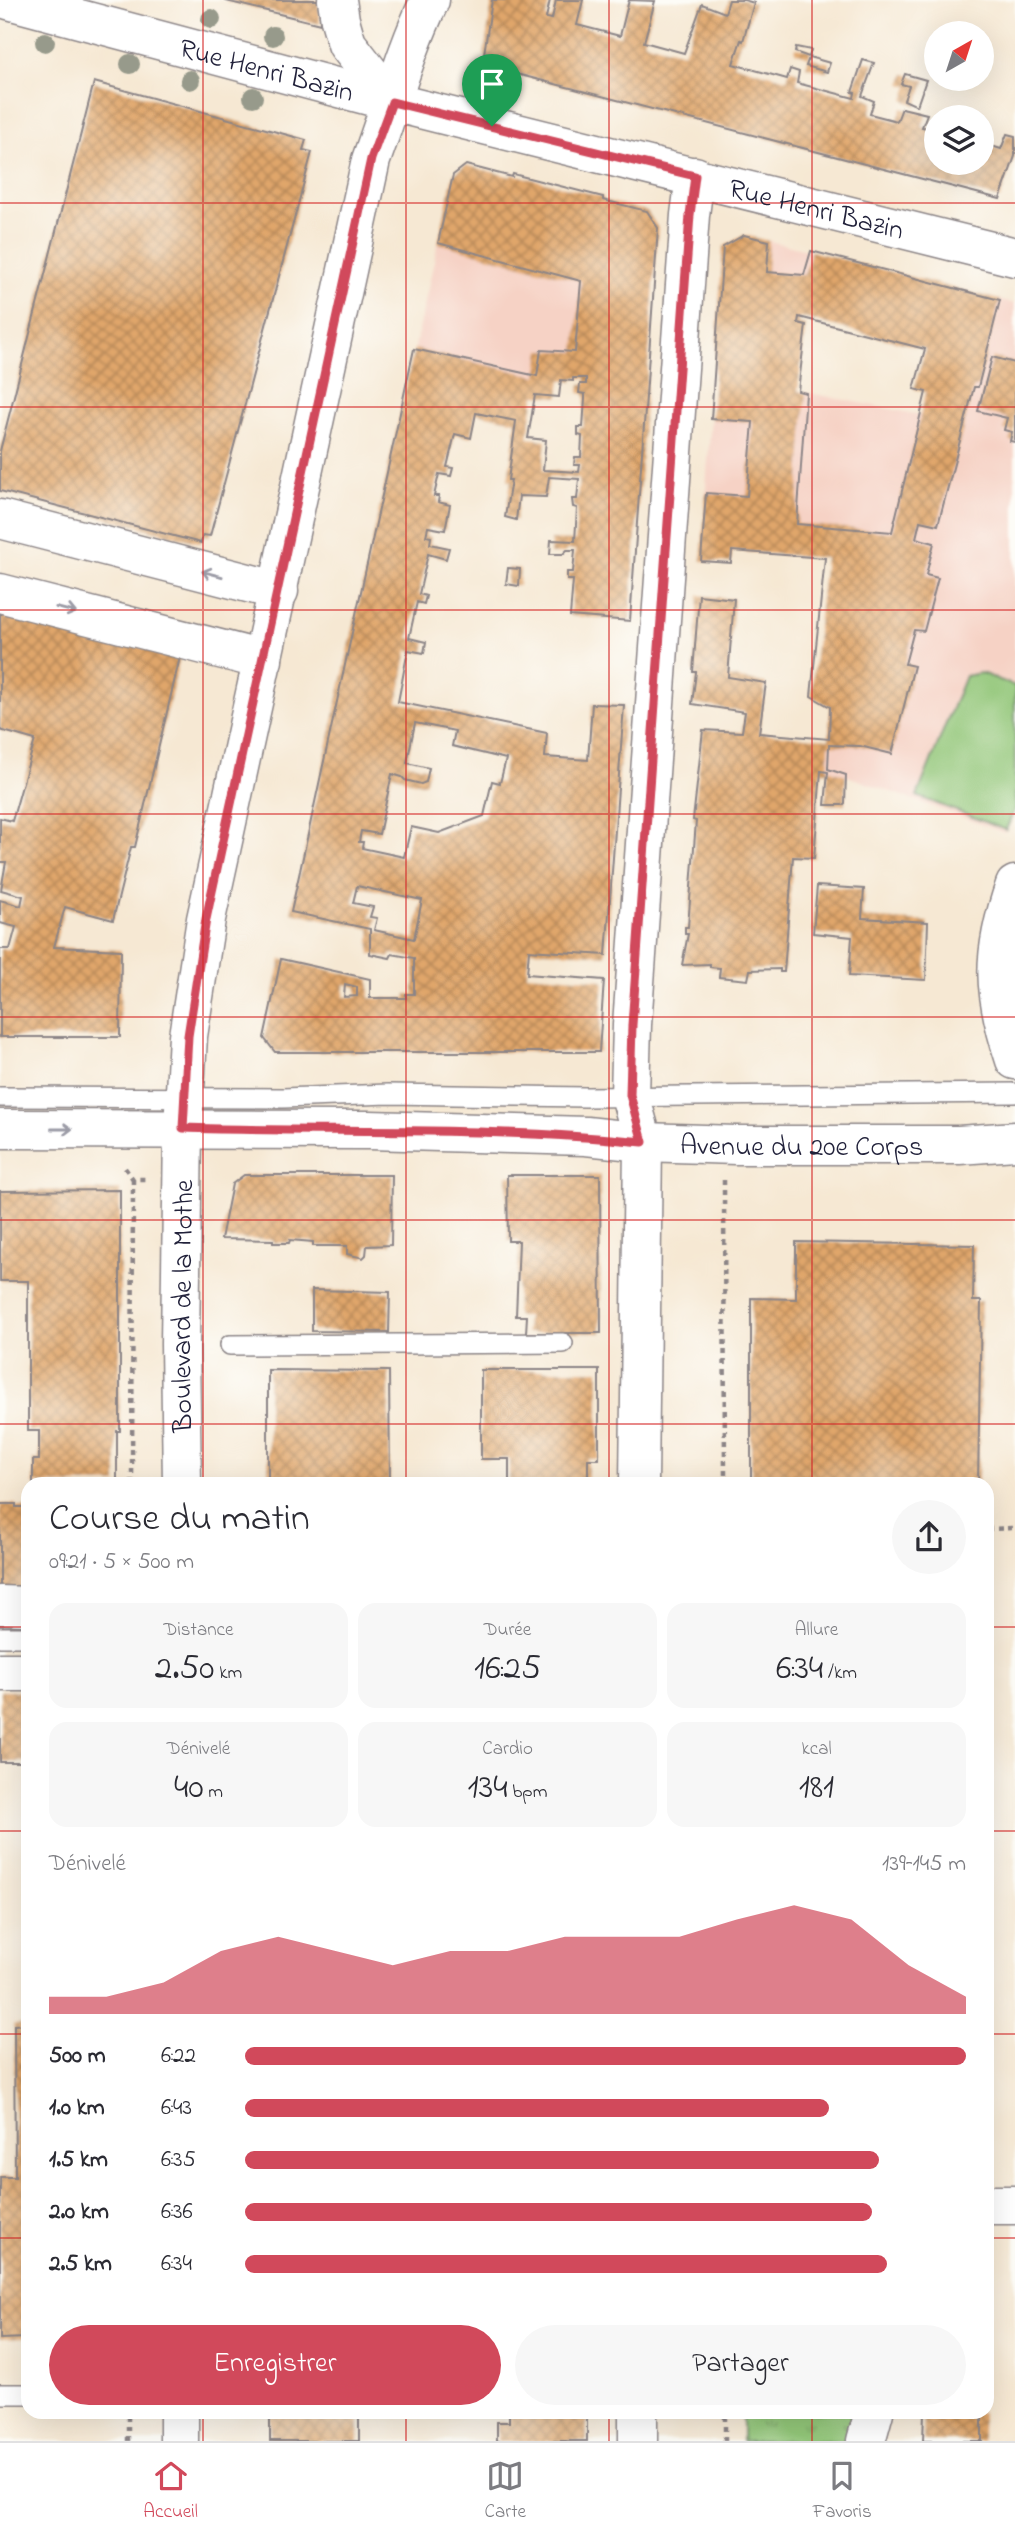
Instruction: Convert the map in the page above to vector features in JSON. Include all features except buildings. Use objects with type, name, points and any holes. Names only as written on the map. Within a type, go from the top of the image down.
[{"type":"street","name":"Rue Henri Bazin","points":[[8,0],[392,102],[1015,257]]},
{"type":"street","points":[[337,0],[347,44],[392,102]]},
{"type":"street","name":"Boulevard de la Mothe","points":[[182,1477],[180,1344],[184,1113],[188,1036],[206,919],[371,159],[411,38],[430,0]]},
{"type":"street","points":[[639,1477],[643,1142],[630,1095],[633,1011],[695,176]]},
{"type":"street","points":[[0,519],[279,591]]},
{"type":"street","points":[[0,593],[263,660]]},
{"type":"street","points":[[1015,885],[1004,917],[996,960],[1001,1014],[1015,1060]]},
{"type":"street","name":"Avenue du 20e Corps","points":[[0,1129],[184,1113],[254,1130],[586,1136],[643,1142],[736,1145],[959,1145],[1015,1141]]},
{"type":"street","points":[[0,1605],[21,1606]]},
{"type":"street","points":[[0,1672],[21,1672]]},
{"type":"street","points":[[994,2205],[1015,2205]]},
{"type":"street","points":[[179,2419],[179,2441]]},
{"type":"street","points":[[638,2419],[638,2441]]},
{"type":"street","points":[[866,2441],[872,2419]]},
{"type":"lane","points":[[0,1097],[184,1113],[630,1095],[1015,1093]]},
{"type":"lane","points":[[230,1345],[563,1343]]},
{"type":"lane","points":[[0,1637],[21,1637]]},
{"type":"lane","points":[[0,2394],[21,2394]]},
{"type":"path","points":[[132,1477],[133,1179]]},
{"type":"path","points":[[724,1179],[725,1477]]},
{"type":"path","points":[[994,1529],[1015,1528]]},
{"type":"path","points":[[128,2419],[128,2441]]},
{"type":"path","points":[[724,2441],[725,2419]]},
{"type":"shaded area","points":[[513,174],[647,211],[658,228],[649,357],[542,350],[530,424],[404,397],[453,175],[511,177]]},
{"type":"shaded area","points":[[744,235],[811,251],[804,275],[790,389],[920,415],[952,288],[1015,304],[1015,808],[1005,833],[828,769],[830,707],[846,716],[891,532],[704,517],[723,247]]},
{"type":"green space","points":[[981,673],[1015,686],[1015,808],[1006,830],[917,796],[965,676]]},
{"type":"green space","points":[[742,2419],[853,2419],[846,2441],[742,2441]]},
{"type":"route","points":[[392,102],[492,126],[695,176],[690,215],[632,1025],[630,1095],[643,1142],[586,1136],[183,1128],[188,1036],[206,919],[371,159],[392,102]]}]
